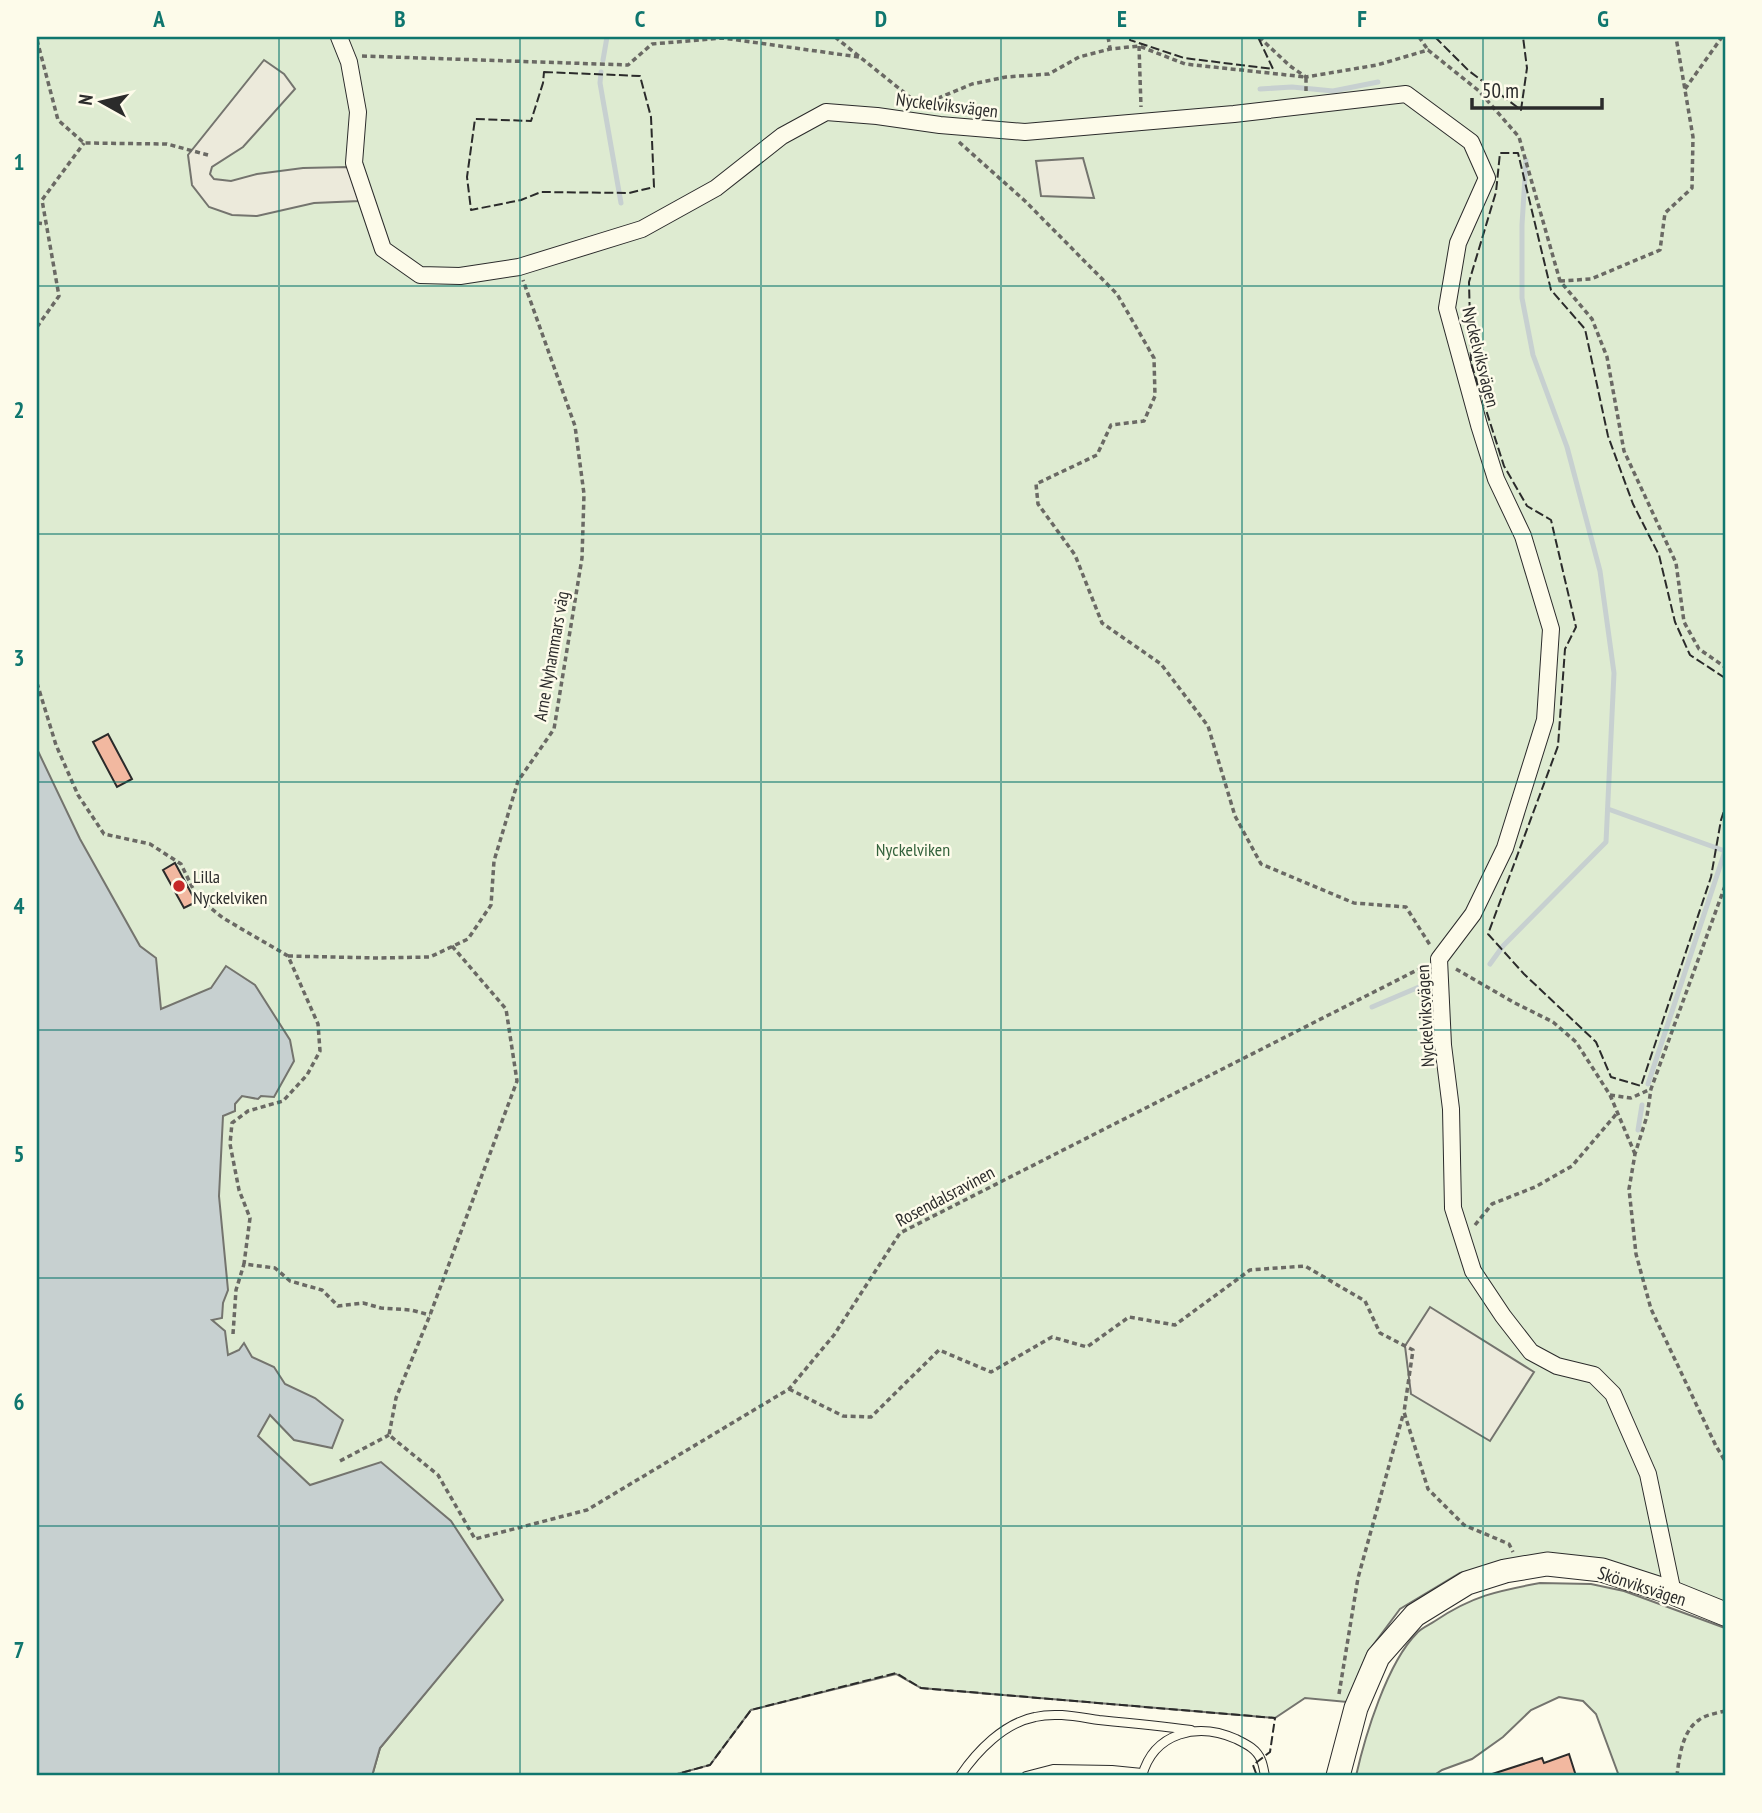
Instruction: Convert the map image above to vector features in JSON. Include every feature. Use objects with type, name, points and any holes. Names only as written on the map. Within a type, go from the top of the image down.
[{"type":"street","name":"Nyckelviksvägen","points":[[339,37],[346,55],[358,111],[354,163],[383,249],[420,275],[460,276],[519,267],[642,229],[716,188],[782,136],[826,112],[1025,132],[1142,123],[1406,94],[1471,142],[1487,178],[1458,243],[1447,308],[1496,479],[1524,536],[1550,629],[1545,720],[1505,848],[1473,914],[1439,959],[1443,1045],[1451,1109],[1453,1208],[1473,1271],[1503,1317],[1531,1352],[1557,1366],[1594,1375],[1613,1394],[1648,1474],[1673,1593]]},
{"type":"street","name":"Skönviksvägen","points":[[1338,1776],[1356,1708],[1378,1657],[1415,1615],[1467,1583],[1521,1568],[1547,1564],[1602,1570],[1673,1593],[1725,1614]]},
{"type":"lane","points":[[960,1776],[970,1761],[993,1739],[1017,1723],[1035,1717],[1059,1715],[1224,1734],[1249,1745],[1261,1759],[1265,1776]]},
{"type":"lane","points":[[1026,1776],[1053,1769],[1112,1770],[1142,1775],[1152,1755],[1169,1738],[1191,1730]]},
{"type":"path","points":[[346,55],[628,65],[657,37]]},
{"type":"path","points":[[835,37],[920,106],[972,84],[1006,77],[1049,74],[1079,57],[1110,49],[1139,46],[1185,64],[1306,77]]},
{"type":"path","points":[[1108,37],[1110,49]]},
{"type":"path","points":[[1419,37],[1428,50]]},
{"type":"path","points":[[1676,37],[1693,137],[1692,188],[1665,213],[1660,250],[1591,279],[1560,281],[1592,319],[1607,357],[1624,452],[1676,563],[1684,622],[1699,649],[1725,667]]},
{"type":"path","points":[[1685,90],[1722,37]]},
{"type":"path","points":[[652,44],[723,38],[861,57]]},
{"type":"path","points":[[37,40],[58,120],[84,143],[167,145],[208,155]]},
{"type":"path","points":[[1139,46],[1142,123]]},
{"type":"path","points":[[940,125],[1025,201],[1117,294],[1154,358],[1156,396],[1144,421],[1111,425],[1097,455],[1036,484],[1038,504],[1074,555],[1102,623],[1161,664],[1208,726],[1236,816],[1261,864],[1354,903],[1406,907],[1439,959],[1553,1022],[1576,1042],[1610,1095],[1635,1154]]},
{"type":"path","points":[[37,327],[59,296],[42,200],[84,143]]},
{"type":"path","points":[[37,223],[46,224]]},
{"type":"path","name":"Arne Nyhammars väg","points":[[288,956],[430,957],[468,939],[491,905],[494,860],[518,781],[554,729],[582,558],[584,494],[575,426],[536,322],[519,267]]},
{"type":"path","points":[[37,683],[56,745],[78,796],[104,834],[150,844],[171,857],[181,864],[197,897],[223,918],[288,956],[318,1024],[320,1051],[307,1074],[283,1101],[248,1111],[232,1123],[230,1144],[234,1167],[239,1190],[250,1218],[244,1264],[236,1290],[233,1334]]},
{"type":"path","points":[[1725,886],[1651,1088],[1629,1189],[1636,1254],[1651,1309],[1725,1461]]},
{"type":"path","points":[[340,1461],[389,1435],[396,1398],[430,1315],[517,1081],[506,1009],[452,946]]},
{"type":"path","name":"Rosendalsravinen","points":[[389,1435],[438,1475],[475,1539],[587,1510],[789,1389],[834,1335],[900,1233],[1439,959]]},
{"type":"path","points":[[1610,1095],[1630,1098],[1651,1088]]},
{"type":"path","points":[[1464,1240],[1492,1204],[1535,1187],[1572,1166],[1618,1112]]},
{"type":"path","points":[[244,1264],[275,1268],[290,1281],[322,1290],[338,1306],[363,1303],[430,1315]]},
{"type":"path","points":[[789,1389],[843,1416],[871,1417],[939,1350],[991,1372],[1052,1337],[1087,1348],[1129,1317],[1175,1325],[1251,1270],[1305,1266],[1365,1301],[1380,1334],[1413,1350],[1404,1412],[1358,1578],[1345,1651],[1339,1696],[1356,1708]]},
{"type":"path","points":[[1404,1412],[1428,1489],[1464,1525],[1509,1544],[1521,1568]]},
{"type":"path","points":[[1677,1776],[1679,1756],[1688,1733],[1698,1720],[1725,1711]]},
{"type":"green space","name":"Nyckelviken","points":[[37,37],[1725,37],[1725,1606],[1552,1554],[1460,1573],[1400,1609],[1368,1652],[1347,1702],[1305,1698],[1275,1718],[921,1688],[896,1674],[751,1710],[710,1765],[670,1776],[372,1776],[380,1748],[481,1625],[37,1585]]},
{"type":"green space","points":[[1540,1583],[1591,1584],[1624,1591],[1725,1628],[1725,1776],[1619,1776],[1596,1714],[1583,1701],[1559,1697],[1531,1710],[1503,1737],[1472,1759],[1433,1776],[1356,1776],[1371,1721],[1387,1681],[1406,1646],[1419,1631],[1473,1600]]},
{"type":"shaded area","points":[[264,60],[284,74],[295,89],[243,147],[212,167],[210,174],[214,179],[231,181],[257,174],[303,168],[348,167],[359,201],[314,203],[257,216],[232,215],[209,207],[192,185],[188,155]]},
{"type":"shaded area","points":[[1083,158],[1094,198],[1041,196],[1036,161]]},
{"type":"shaded area","points":[[37,749],[80,839],[140,946],[156,958],[161,1009],[211,988],[226,966],[255,985],[290,1040],[294,1061],[274,1097],[261,1096],[258,1099],[242,1096],[235,1104],[235,1111],[223,1116],[219,1196],[228,1290],[223,1303],[222,1318],[212,1320],[225,1331],[228,1355],[239,1350],[244,1343],[252,1357],[274,1367],[285,1384],[315,1398],[343,1420],[332,1448],[294,1440],[270,1415],[258,1436],[310,1485],[381,1462],[451,1521],[503,1600],[380,1748],[372,1776],[37,1776]]},
{"type":"shaded area","points":[[1430,1307],[1534,1372],[1490,1441],[1411,1394],[1405,1346]]},
{"type":"building","points":[[108,734],[132,779],[117,787],[93,742]]},
{"type":"building","name":"Lilla Nyckelviken","points":[[175,863],[196,902],[184,908],[163,870]]},
{"type":"building","points":[[1569,1754],[1576,1776],[1486,1776],[1542,1758],[1544,1763]]},
{"type":"waterway","points":[[603,60],[607,37]]},
{"type":"waterway","points":[[601,72],[600,83],[621,203]]},
{"type":"waterway","points":[[1260,89],[1292,87],[1333,91],[1378,82]]},
{"type":"waterway","points":[[1490,964],[1503,946],[1606,842],[1614,673],[1600,571],[1567,447],[1533,355],[1522,298],[1522,225],[1526,160]]},
{"type":"waterway","points":[[1608,809],[1725,851],[1648,1084]]},
{"type":"waterway","points":[[1372,1007],[1419,987]]},
{"type":"waterway","points":[[1638,1130],[1642,1105]]},
{"type":"fence","points":[[1131,37],[1130,40],[1184,58],[1273,69],[1258,37]]},
{"type":"fence","points":[[1435,37],[1469,71],[1521,110],[1527,68],[1523,37]]},
{"type":"fence","points":[[544,72],[640,76],[651,117],[654,187],[629,193],[541,192],[521,200],[471,210],[467,177],[475,119],[531,121],[544,72]]},
{"type":"fence","points":[[1725,678],[1690,655],[1675,622],[1659,555],[1633,504],[1608,436],[1585,329],[1551,290],[1518,153],[1500,153],[1496,192],[1469,282],[1471,363],[1504,466],[1527,506],[1551,520],[1576,627],[1565,649],[1558,746],[1488,934],[1524,974],[1596,1042],[1611,1077],[1641,1086],[1711,877],[1725,808]]},
{"type":"fence","points":[[670,1776],[710,1765],[751,1710],[896,1673],[921,1688],[1275,1718],[1270,1752],[1253,1765],[1257,1776]]},
{"type":"place","name":"Lilla Nyckelviken","points":[[179,886]]}]
